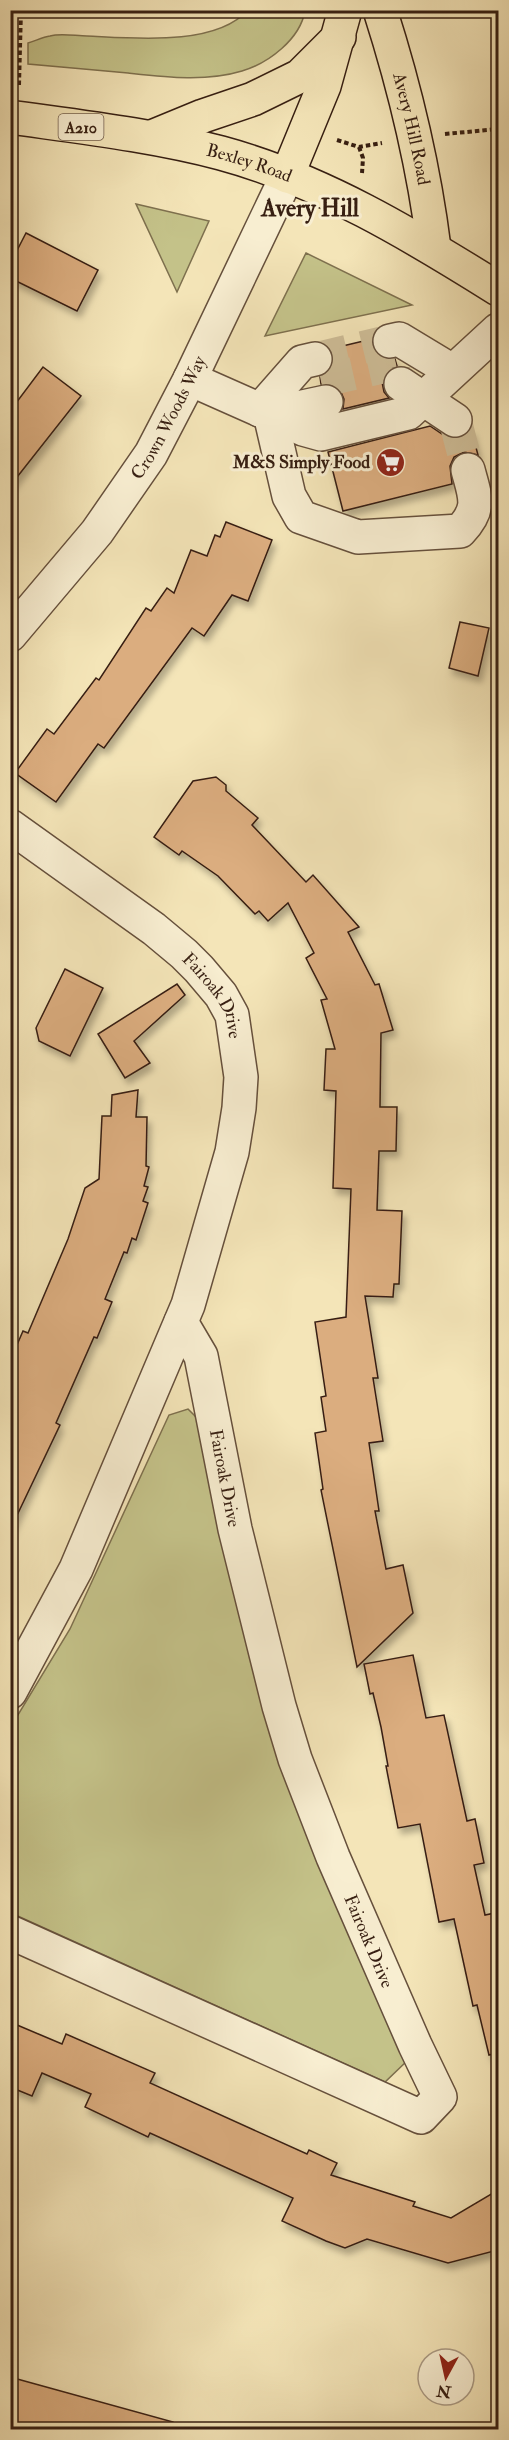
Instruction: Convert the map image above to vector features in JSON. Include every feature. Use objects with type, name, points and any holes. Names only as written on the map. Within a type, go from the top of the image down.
[{"type":"main road","name":"Avery Hill Road","points":[[381,10],[411,121],[428,202],[434,248]]},
{"type":"main road","points":[[152,137],[253,99],[300,76],[342,24]]},
{"type":"main road","points":[[287,176],[324,86],[342,24]]},
{"type":"main road","name":"Bexley Road","points":[[14,118],[152,137],[222,153],[287,176],[360,209],[434,248],[498,289]]},
{"type":"street","name":"Crown Woods Way","points":[[10,635],[97,532],[151,454],[190,379],[287,176]]},
{"type":"street","points":[[415,369],[498,330]]},
{"type":"street","points":[[269,405],[321,380],[302,362],[269,405],[288,496],[301,517],[358,537],[460,531],[471,520],[476,503],[468,470]]},
{"type":"street","points":[[190,379],[269,405],[303,429],[321,434],[408,413],[415,369]]},
{"type":"street","points":[[415,369],[455,420]]},
{"type":"street","name":"Fairoak Drive","points":[[10,826],[154,929],[184,954],[221,995],[232,1015],[241,1077],[238,1119],[221,1194],[181,1322],[76,1569],[10,1692]]},
{"type":"street","name":"Fairoak Drive","points":[[10,1932],[420,2117],[441,2097],[415,2045],[346,1888],[295,1759],[279,1706],[235,1529],[201,1356],[181,1322]]},
{"type":"path","points":[[14,118],[21,10]]},
{"type":"shaded area","points":[[248,10],[305,11],[297,31],[282,48],[263,62],[242,71],[200,78],[28,64],[28,43],[54,35],[172,38],[215,30],[233,22]]},
{"type":"shaded area","points":[[136,204],[209,221],[177,292]]},
{"type":"shaded area","points":[[306,253],[412,305],[265,336]]},
{"type":"shaded area","points":[[188,1409],[202,1423],[410,2058],[385,2082],[11,1913],[10,1728],[70,1629],[169,1415]]},
{"type":"building","points":[[26,233],[98,270],[77,311],[10,278],[10,264]]},
{"type":"building","points":[[372,339],[372,346],[377,354],[385,359],[395,359],[397,366],[386,373],[382,382],[384,392],[389,398],[343,409],[344,399],[340,390],[332,384],[321,384],[320,377],[327,373],[333,365],[333,355],[330,349]]},
{"type":"building","points":[[43,367],[81,396],[10,486],[10,411]]},
{"type":"building","name":"M&S Simply Food","points":[[430,426],[454,439],[464,436],[471,429],[478,455],[464,452],[454,457],[450,466],[452,484],[343,511],[328,452]]},
{"type":"building","points":[[226,522],[272,540],[248,601],[232,595],[204,636],[192,628],[104,748],[98,744],[56,802],[15,773],[47,729],[54,734],[96,678],[99,680],[146,608],[151,611],[167,588],[174,593],[191,550],[207,556],[215,535],[220,537]]},
{"type":"building","points":[[460,622],[489,628],[478,676],[449,668]]},
{"type":"building","points":[[216,777],[226,785],[226,791],[258,818],[252,825],[306,882],[313,875],[359,927],[348,932],[375,985],[379,984],[393,1030],[381,1033],[380,1107],[397,1107],[396,1151],[379,1151],[377,1210],[402,1211],[399,1284],[394,1284],[393,1297],[365,1296],[378,1378],[373,1378],[383,1441],[369,1443],[379,1511],[375,1511],[386,1569],[403,1565],[413,1613],[357,1667],[321,1490],[323,1489],[315,1433],[326,1431],[321,1397],[326,1396],[315,1322],[346,1317],[351,1189],[333,1188],[336,1091],[324,1090],[326,1049],[335,1049],[321,1000],[327,999],[306,958],[314,953],[288,903],[268,921],[259,911],[255,914],[218,876],[182,851],[179,855],[154,837],[193,781]]},
{"type":"building","points":[[65,969],[103,988],[70,1056],[39,1041],[36,1028]]},
{"type":"building","points":[[177,984],[185,995],[134,1041],[150,1063],[125,1078],[98,1034]]},
{"type":"building","points":[[138,1090],[136,1117],[147,1117],[146,1166],[149,1167],[144,1186],[148,1187],[143,1201],[148,1203],[136,1240],[132,1238],[127,1253],[124,1252],[105,1299],[112,1302],[97,1338],[94,1337],[56,1423],[60,1425],[10,1530],[10,1361],[23,1331],[28,1333],[68,1239],[85,1188],[99,1179],[102,1116],[111,1116],[112,1095]]},
{"type":"building","points":[[413,1655],[426,1718],[444,1715],[467,1821],[475,1819],[484,1863],[474,1865],[485,1915],[495,1913],[498,1929],[498,2053],[489,2055],[477,2005],[473,2006],[454,1919],[439,1922],[420,1824],[398,1828],[381,1727],[373,1693],[370,1694],[364,1664]]},
{"type":"building","points":[[10,2022],[62,2044],[66,2034],[155,2073],[150,2083],[307,2154],[309,2150],[337,2163],[331,2175],[415,2202],[413,2206],[451,2218],[498,2190],[498,2250],[448,2263],[367,2239],[345,2248],[282,2221],[293,2198],[150,2133],[148,2137],[85,2107],[91,2094],[42,2073],[32,2096],[10,2087]]},
{"type":"building","points":[[10,2377],[173,2422],[172,2430],[10,2430]]},
{"type":"tunnel","points":[[315,359],[390,341]]},
{"type":"tunnel","points":[[321,381],[396,364]]},
{"type":"tunnel","points":[[455,420],[468,470]]},
{"type":"place","name":"M&S Simply Food","points":[[391,462]]},
{"type":"district","name":"Avery Hill","points":[[310,208]]}]
